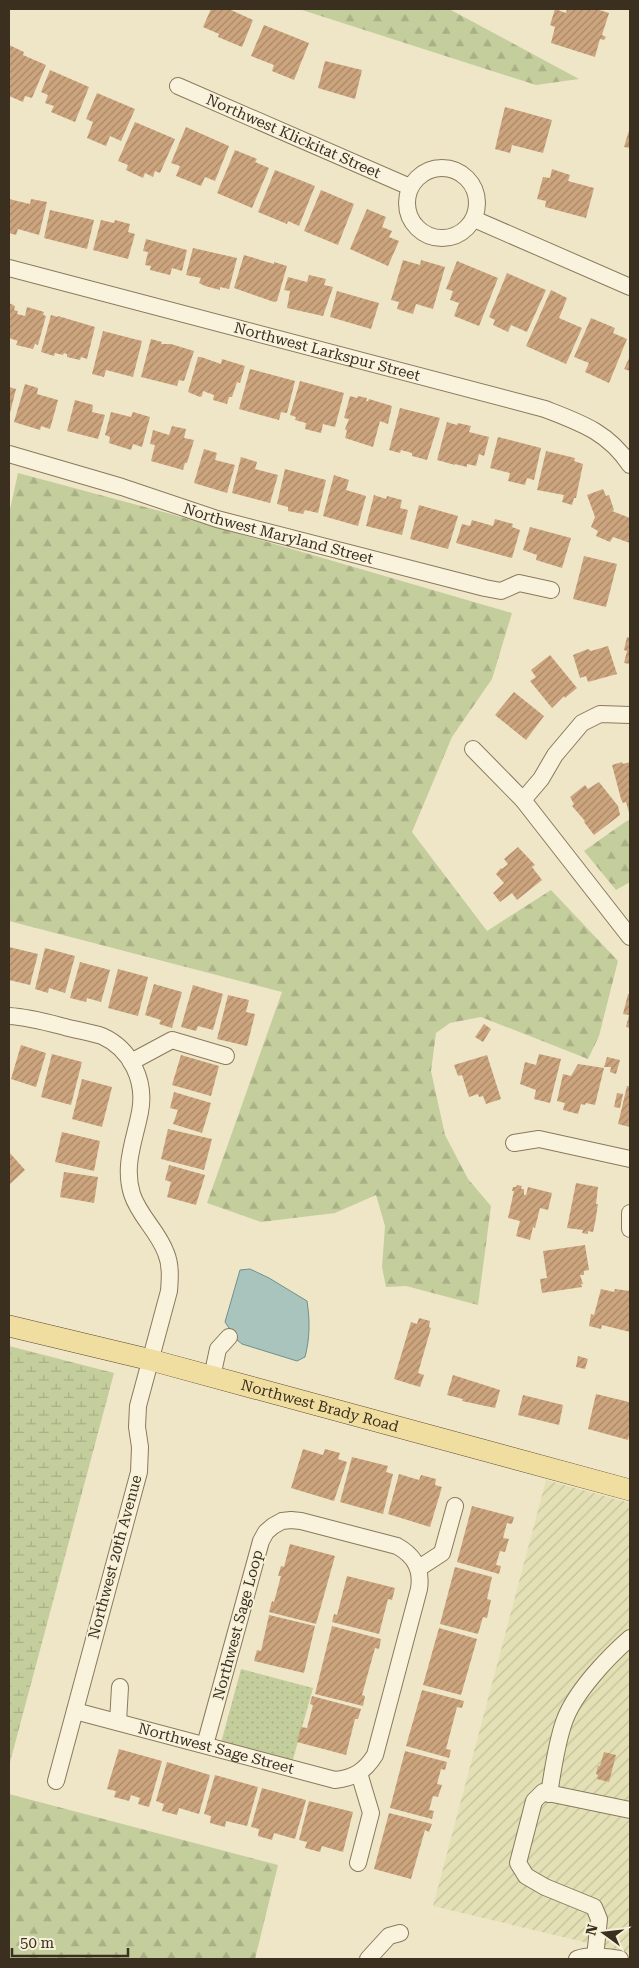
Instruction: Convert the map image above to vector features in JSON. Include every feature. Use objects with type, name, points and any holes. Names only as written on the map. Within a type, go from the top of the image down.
[{"type":"main road","name":"Northwest Brady Road","points":[[9,1326],[150,1360],[630,1490]]},
{"type":"street","name":"Northwest Klickitat Street","points":[[178,86],[410,187]]},
{"type":"street","points":[[444,167],[458,171],[469,179],[476,192],[478,206],[474,219],[465,230],[453,237],[440,239],[426,235],[415,226],[408,214],[406,200],[410,187],[419,176],[431,169],[444,167]]},
{"type":"street","points":[[474,219],[630,287]]},
{"type":"street","name":"Northwest Larkspur Street","points":[[9,268],[545,409],[580,423],[610,440],[630,465]]},
{"type":"street","name":"Northwest Maryland Street","points":[[9,454],[122,487],[217,518],[485,588],[501,591],[519,583],[551,590]]},
{"type":"street","points":[[523,800],[541,779],[561,748],[582,724],[600,714],[630,716]]},
{"type":"street","points":[[474,750],[523,800],[630,938]]},
{"type":"street","name":"Northwest 20th Avenue","points":[[9,1016],[25,1016],[102,1036],[121,1048],[134,1066],[141,1088],[140,1111],[128,1167],[131,1194],[142,1217],[166,1252],[170,1271],[169,1290],[138,1406],[139,1472],[56,1781]]},
{"type":"street","points":[[131,1062],[172,1040],[226,1056]]},
{"type":"street","points":[[514,1143],[539,1139],[630,1159]]},
{"type":"street","points":[[630,1213],[630,1229]]},
{"type":"street","points":[[212,1377],[218,1350],[229,1337]]},
{"type":"street","points":[[358,1863],[370,1813],[359,1774],[368,1766],[375,1755],[419,1589],[419,1568],[442,1553],[455,1506]]},
{"type":"street","name":"Northwest Sage Loop","points":[[205,1745],[261,1541],[266,1532],[273,1526],[282,1522],[301,1521],[397,1546],[407,1551],[419,1568]]},
{"type":"street","points":[[549,1794],[557,1745],[564,1720],[588,1681],[630,1638]]},
{"type":"street","points":[[118,1722],[120,1687]]},
{"type":"street","name":"Northwest Sage Street","points":[[75,1711],[335,1780],[359,1774]]},
{"type":"street","points":[[595,1957],[599,1919],[594,1907],[545,1887],[526,1876],[518,1863],[534,1802],[543,1792],[630,1810]]},
{"type":"street","points":[[368,1959],[389,1936],[400,1933]]},
{"type":"street","points":[[577,1959],[583,1957],[620,1959]]},
{"type":"shaded area","points":[[546,1480],[630,1503],[630,1953],[433,1906]]},
{"type":"green space","points":[[299,9],[449,9],[579,79],[536,85]]},
{"type":"green space","points":[[18,473],[171,514],[512,613],[492,679],[452,737],[412,832],[487,931],[551,890],[618,961],[599,1036],[588,1059],[481,1017],[450,1023],[436,1033],[431,1071],[445,1135],[468,1179],[491,1206],[478,1305],[406,1286],[386,1287],[382,1267],[385,1226],[376,1195],[335,1213],[261,1222],[207,1203],[282,992],[9,921],[9,514]]},
{"type":"green space","points":[[630,820],[630,882],[616,890],[584,851]]},
{"type":"green space","points":[[9,1346],[114,1373],[9,1766]]},
{"type":"green space","points":[[241,1669],[313,1688],[292,1763],[221,1743]]},
{"type":"green space","points":[[9,1794],[278,1865],[255,1959],[9,1959]]},
{"type":"water","points":[[250,1269],[307,1301],[309,1329],[305,1357],[297,1361],[242,1344],[237,1340],[225,1322],[240,1270]]},
{"type":"building","points":[[211,9],[232,9],[253,20],[242,47],[218,37],[219,34],[203,27]]},
{"type":"building","points":[[555,9],[566,13],[567,9],[596,9],[609,13],[602,35],[606,37],[604,40],[600,39],[595,57],[551,43],[555,27],[550,25]]},
{"type":"building","points":[[264,25],[309,43],[294,80],[272,71],[274,65],[251,56]]},
{"type":"building","points":[[9,45],[24,52],[23,55],[46,65],[32,98],[25,96],[23,102],[9,96]]},
{"type":"building","points":[[325,61],[362,70],[355,99],[318,88]]},
{"type":"building","points":[[50,70],[89,87],[75,122],[51,112],[54,106],[45,103],[48,95],[41,92]]},
{"type":"building","points":[[97,93],[135,109],[121,141],[110,136],[106,146],[87,138],[93,122],[86,119]]},
{"type":"building","points":[[505,107],[552,120],[543,153],[512,145],[510,153],[495,149]]},
{"type":"building","points":[[135,122],[175,139],[160,173],[155,171],[153,177],[145,173],[143,178],[126,170],[128,165],[118,161]]},
{"type":"building","points":[[186,127],[229,146],[215,181],[205,177],[201,186],[176,176],[180,166],[171,163]]},
{"type":"building","points":[[630,127],[630,148],[624,147]]},
{"type":"building","points":[[235,150],[257,159],[255,162],[269,168],[252,208],[217,193]]},
{"type":"building","points":[[552,169],[570,175],[568,181],[594,188],[586,218],[545,207],[546,201],[537,199],[543,177],[550,178]]},
{"type":"building","points":[[275,170],[315,186],[299,226],[288,221],[287,224],[258,212]]},
{"type":"building","points":[[321,190],[354,204],[338,245],[304,231]]},
{"type":"building","points":[[9,199],[30,204],[31,199],[47,202],[39,235],[18,229],[16,235],[9,233]]},
{"type":"building","points":[[367,209],[386,217],[382,227],[392,231],[389,237],[399,241],[388,266],[350,249]]},
{"type":"building","points":[[50,210],[94,220],[87,249],[44,238]]},
{"type":"building","points":[[101,220],[114,223],[115,220],[130,224],[128,232],[135,234],[128,259],[93,250]]},
{"type":"building","points":[[146,239],[187,250],[182,271],[172,268],[170,275],[150,270],[151,266],[145,265],[148,252],[143,251]]},
{"type":"building","points":[[193,248],[237,258],[229,289],[220,287],[220,290],[205,286],[199,283],[201,278],[186,275]]},
{"type":"building","points":[[244,255],[287,266],[277,301],[274,302],[234,288]]},
{"type":"building","points":[[403,260],[420,265],[421,260],[445,267],[433,309],[416,304],[413,314],[397,309],[399,302],[391,300]]},
{"type":"building","points":[[457,261],[498,278],[479,326],[454,316],[459,303],[450,300],[453,291],[446,289]]},
{"type":"building","points":[[507,273],[546,290],[527,332],[511,325],[508,332],[493,325],[495,320],[489,317]]},
{"type":"building","points":[[309,275],[326,279],[324,285],[333,287],[323,316],[287,308],[290,291],[284,290],[288,277],[307,282]]},
{"type":"building","points":[[551,290],[567,298],[559,318],[582,328],[566,364],[526,346]]},
{"type":"building","points":[[337,291],[379,303],[371,329],[330,317]]},
{"type":"building","points":[[9,303],[15,306],[14,310],[18,311],[17,314],[25,316],[27,307],[44,312],[43,315],[46,316],[38,345],[35,344],[33,349],[16,345],[18,341],[9,338]]},
{"type":"building","points":[[51,315],[95,327],[87,359],[81,357],[80,360],[67,357],[67,354],[64,353],[63,355],[55,353],[54,356],[41,352]]},
{"type":"building","points":[[591,318],[615,328],[613,333],[627,339],[609,383],[585,372],[589,363],[574,357]]},
{"type":"building","points":[[103,331],[142,341],[133,377],[106,370],[104,377],[92,374]]},
{"type":"building","points":[[151,339],[162,342],[161,344],[171,344],[194,351],[184,381],[179,380],[177,386],[141,377]]},
{"type":"building","points":[[630,356],[630,371],[624,369]]},
{"type":"building","points":[[198,357],[221,364],[222,359],[245,366],[240,383],[237,382],[232,397],[229,397],[227,404],[213,400],[214,395],[203,391],[200,397],[188,392]]},
{"type":"building","points":[[250,369],[295,381],[287,413],[281,412],[279,420],[239,409]]},
{"type":"building","points":[[300,381],[344,393],[335,427],[323,424],[321,433],[305,429],[306,423],[295,420],[296,417],[290,415]]},
{"type":"building","points":[[25,384],[38,388],[37,394],[58,400],[50,429],[41,426],[40,430],[14,422]]},
{"type":"building","points":[[9,387],[16,389],[9,417]]},
{"type":"building","points":[[350,396],[367,398],[366,401],[369,399],[392,406],[388,424],[380,421],[373,447],[345,438],[347,431],[345,429],[349,419],[344,418]]},
{"type":"building","points":[[75,400],[93,405],[92,412],[105,415],[98,439],[67,431]]},
{"type":"building","points":[[400,408],[440,418],[427,460],[412,456],[412,453],[401,450],[400,453],[389,450]]},
{"type":"building","points":[[111,412],[131,417],[133,412],[150,417],[142,447],[133,444],[131,450],[109,443],[110,437],[105,435]]},
{"type":"building","points":[[447,422],[471,426],[469,432],[489,437],[484,456],[479,454],[476,466],[467,464],[467,467],[437,460]]},
{"type":"building","points":[[172,426],[186,429],[184,438],[194,440],[183,470],[151,461],[155,445],[150,444],[153,430],[169,435]]},
{"type":"building","points":[[498,437],[541,448],[534,480],[527,478],[525,485],[508,481],[510,473],[490,468]]},
{"type":"building","points":[[204,449],[217,453],[215,460],[235,465],[227,493],[194,483]]},
{"type":"building","points":[[546,451],[575,458],[574,461],[583,464],[576,498],[574,498],[572,505],[562,502],[564,495],[537,490]]},
{"type":"building","points":[[241,457],[257,462],[255,469],[278,475],[270,503],[232,493]]},
{"type":"building","points":[[285,469],[326,480],[318,513],[305,510],[303,514],[288,511],[288,507],[277,504]]},
{"type":"building","points":[[334,475],[349,480],[346,490],[366,496],[358,526],[323,516]]},
{"type":"building","points":[[603,489],[606,496],[609,495],[614,510],[612,511],[630,518],[630,543],[613,537],[610,542],[596,536],[598,531],[591,527],[595,517],[587,495]]},
{"type":"building","points":[[374,495],[386,499],[387,496],[402,500],[400,508],[408,510],[402,535],[366,526]]},
{"type":"building","points":[[419,505],[458,516],[448,549],[410,539]]},
{"type":"building","points":[[495,519],[513,524],[512,527],[520,530],[512,558],[456,543],[462,524],[470,526],[472,520],[493,526]]},
{"type":"building","points":[[530,527],[571,538],[562,568],[536,560],[537,555],[523,550]]},
{"type":"building","points":[[584,556],[617,564],[606,607],[573,599]]},
{"type":"building","points":[[627,637],[630,638],[630,664],[624,663],[627,651],[624,650]]},
{"type":"building","points":[[608,646],[617,674],[588,682],[586,676],[580,678],[573,655],[588,649],[591,651]]},
{"type":"building","points":[[550,655],[577,688],[565,698],[564,696],[552,708],[530,681],[536,677],[531,670]]},
{"type":"building","points":[[514,692],[544,716],[526,740],[495,715]]},
{"type":"building","points":[[622,762],[623,764],[630,762],[630,816],[626,802],[623,803],[621,799],[612,765]]},
{"type":"building","points":[[599,782],[618,806],[620,815],[594,835],[572,806],[574,804],[570,797],[585,785],[588,789]]},
{"type":"building","points":[[518,847],[535,865],[532,867],[542,880],[517,900],[512,893],[500,902],[493,893],[504,883],[496,874],[508,864],[504,859]]},
{"type":"building","points":[[9,947],[38,954],[30,985],[9,980]]},
{"type":"building","points":[[45,948],[75,956],[65,993],[49,988],[48,993],[35,989]]},
{"type":"building","points":[[80,962],[110,970],[101,1002],[87,998],[86,1002],[70,998]]},
{"type":"building","points":[[118,969],[148,977],[138,1016],[108,1008]]},
{"type":"building","points":[[154,984],[182,992],[172,1028],[159,1024],[161,1020],[145,1015]]},
{"type":"building","points":[[193,985],[223,994],[213,1030],[198,1026],[196,1031],[181,1027]]},
{"type":"building","points":[[628,994],[630,994],[630,1028],[626,1027],[629,1015],[623,1014]]},
{"type":"building","points":[[228,995],[249,1000],[246,1012],[255,1014],[247,1046],[217,1039]]},
{"type":"building","points":[[484,1024],[491,1029],[483,1042],[475,1037]]},
{"type":"building","points":[[21,1045],[46,1053],[36,1087],[11,1079]]},
{"type":"building","points":[[52,1054],[82,1062],[71,1105],[41,1097]]},
{"type":"building","points":[[539,1054],[561,1059],[550,1103],[534,1099],[536,1090],[520,1084],[525,1062],[536,1065]]},
{"type":"building","points":[[181,1055],[219,1066],[211,1096],[172,1085]]},
{"type":"building","points":[[487,1055],[501,1099],[486,1104],[483,1096],[479,1097],[478,1094],[469,1097],[462,1075],[458,1076],[454,1065]]},
{"type":"building","points":[[607,1057],[620,1060],[616,1074],[610,1072],[611,1067],[604,1067]]},
{"type":"building","points":[[578,1064],[604,1068],[595,1105],[581,1104],[578,1114],[563,1110],[565,1103],[557,1101],[563,1074],[571,1076]]},
{"type":"building","points":[[82,1079],[112,1087],[102,1127],[72,1119]]},
{"type":"building","points":[[627,1086],[630,1086],[630,1127],[618,1124]]},
{"type":"building","points":[[174,1092],[211,1103],[202,1133],[173,1124],[178,1110],[170,1108]]},
{"type":"building","points":[[617,1093],[623,1094],[620,1108],[614,1107]]},
{"type":"building","points":[[168,1129],[212,1139],[204,1170],[161,1159]]},
{"type":"building","points":[[62,1132],[100,1141],[94,1171],[55,1162]]},
{"type":"building","points":[[9,1152],[25,1170],[9,1185]]},
{"type":"building","points":[[169,1165],[205,1175],[196,1205],[167,1197],[171,1182],[165,1180]]},
{"type":"building","points":[[64,1172],[98,1177],[94,1203],[60,1197]]},
{"type":"building","points":[[576,1183],[598,1187],[595,1223],[593,1232],[588,1231],[588,1234],[582,1233],[583,1230],[567,1228]]},
{"type":"building","points":[[517,1185],[522,1186],[521,1189],[524,1189],[524,1195],[526,1195],[528,1187],[552,1193],[548,1210],[540,1208],[530,1240],[516,1236],[520,1221],[508,1218],[514,1191],[512,1191],[513,1187]]},
{"type":"building","points":[[585,1245],[589,1270],[584,1271],[584,1275],[580,1275],[582,1287],[542,1293],[540,1279],[547,1278],[543,1251]]},
{"type":"building","points":[[601,1289],[614,1292],[615,1289],[630,1291],[630,1332],[602,1325],[601,1329],[589,1326],[591,1314],[594,1315]]},
{"type":"building","points":[[419,1318],[430,1321],[429,1327],[431,1328],[418,1373],[424,1375],[420,1387],[394,1379],[411,1322],[417,1324]]},
{"type":"building","points":[[578,1356],[588,1359],[585,1369],[576,1367]]},
{"type":"building","points":[[453,1375],[500,1390],[495,1408],[462,1401],[463,1399],[447,1395]]},
{"type":"building","points":[[596,1394],[629,1402],[630,1432],[628,1440],[588,1429]]},
{"type":"building","points":[[523,1395],[563,1405],[559,1425],[518,1415]]},
{"type":"building","points":[[303,1449],[323,1455],[325,1449],[340,1453],[338,1459],[347,1462],[334,1501],[291,1488]]},
{"type":"building","points":[[352,1457],[388,1466],[386,1472],[393,1474],[383,1514],[340,1502]]},
{"type":"building","points":[[399,1474],[419,1480],[421,1475],[436,1479],[435,1485],[442,1487],[430,1527],[388,1514]]},
{"type":"building","points":[[472,1506],[514,1517],[512,1524],[507,1523],[503,1538],[509,1539],[505,1552],[500,1551],[496,1565],[501,1566],[499,1574],[457,1562]]},
{"type":"building","points":[[290,1544],[335,1556],[316,1624],[269,1612],[272,1601],[274,1602],[281,1576],[278,1576],[281,1566],[284,1567]]},
{"type":"building","points":[[455,1567],[492,1577],[487,1599],[491,1600],[487,1618],[483,1617],[478,1634],[440,1624]]},
{"type":"building","points":[[347,1576],[395,1588],[392,1600],[388,1599],[379,1634],[332,1622],[334,1614],[337,1615]]},
{"type":"building","points":[[269,1615],[315,1626],[304,1673],[254,1661],[257,1650],[261,1651]]},
{"type":"building","points":[[332,1626],[381,1639],[379,1649],[375,1648],[362,1695],[365,1696],[363,1706],[315,1694]]},
{"type":"building","points":[[439,1628],[477,1639],[461,1695],[423,1685]]},
{"type":"building","points":[[422,1690],[464,1701],[462,1708],[457,1707],[446,1749],[451,1750],[449,1758],[406,1746]]},
{"type":"building","points":[[312,1696],[361,1709],[358,1719],[355,1719],[346,1755],[297,1742],[301,1727],[307,1728],[313,1705],[310,1704]]},
{"type":"building","points":[[119,1749],[162,1761],[149,1807],[138,1804],[140,1798],[131,1795],[129,1801],[114,1797],[116,1791],[107,1789]]},
{"type":"building","points":[[405,1751],[447,1762],[445,1770],[441,1769],[437,1784],[442,1785],[438,1797],[433,1796],[429,1810],[434,1811],[432,1819],[390,1808]]},
{"type":"building","points":[[604,1752],[616,1755],[609,1782],[597,1779],[598,1775],[596,1774]]},
{"type":"building","points":[[167,1762],[210,1775],[199,1814],[179,1808],[177,1815],[162,1811],[164,1804],[156,1801]]},
{"type":"building","points":[[215,1775],[258,1787],[247,1826],[226,1821],[225,1827],[210,1823],[211,1816],[204,1814]]},
{"type":"building","points":[[262,1788],[306,1800],[295,1839],[274,1833],[272,1840],[258,1836],[259,1829],[251,1827]]},
{"type":"building","points":[[309,1801],[353,1812],[343,1852],[322,1846],[320,1852],[305,1848],[307,1842],[299,1840]]},
{"type":"building","points":[[389,1813],[432,1824],[429,1832],[425,1830],[411,1879],[374,1869]]}]
